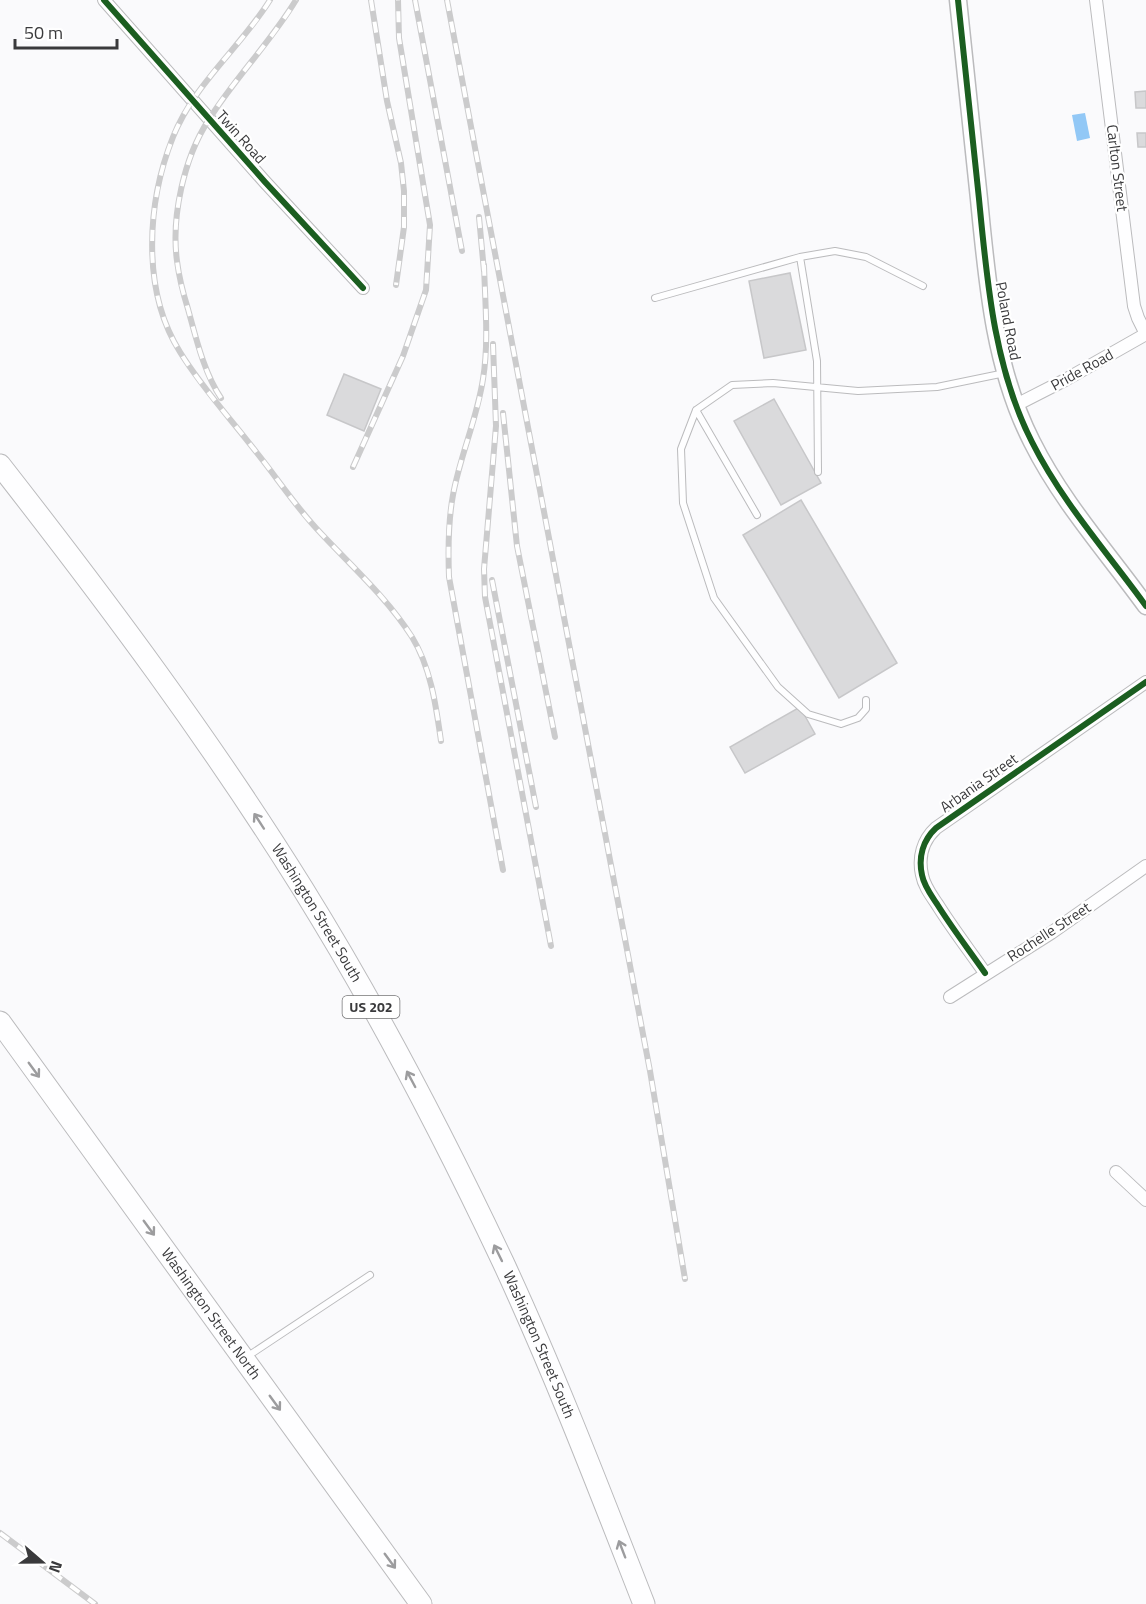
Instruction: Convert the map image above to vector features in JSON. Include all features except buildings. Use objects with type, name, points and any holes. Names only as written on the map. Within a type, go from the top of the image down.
[{"type":"highway","name":"Washington Street South","points":[[0,465],[95,587],[184,709],[304,891],[364,993],[454,1163],[503,1263],[583,1448],[644,1604]]},
{"type":"highway","name":"Washington Street North","points":[[0,1023],[421,1604]]},
{"type":"street","name":"Twin Road","points":[[104,0],[258,174],[363,288]]},
{"type":"street","name":"Poland Road","points":[[958,0],[985,261],[993,314],[1006,373],[1031,441],[1050,475],[1074,511],[1146,606]]},
{"type":"street","name":"Carlton Street","points":[[1096,0],[1134,306],[1137,318],[1146,334]]},
{"type":"street","name":"Pride Road","points":[[1016,405],[1146,334]]},
{"type":"street","name":"Arbania Street","points":[[985,973],[926,887],[920,861],[924,843],[931,833],[944,822],[1146,682]]},
{"type":"street","name":"Rochelle Street","points":[[950,997],[1051,933],[1146,866]]},
{"type":"street","points":[[1116,1172],[1146,1200]]},
{"type":"lane","points":[[655,298],[800,257],[835,251],[866,257],[923,286]]},
{"type":"lane","points":[[800,257],[817,361],[818,472]]},
{"type":"lane","points":[[867,700],[866,709],[858,718],[841,724],[808,714],[778,687],[714,598],[683,503],[681,449],[696,410],[732,385],[774,383],[858,391],[937,387],[1006,373]]},
{"type":"lane","points":[[696,410],[757,515]]},
{"type":"lane","points":[[244,1359],[370,1275]]},
{"type":"water","points":[[1085,113],[1090,138],[1077,141],[1072,115]]},
{"type":"railway","points":[[270,0],[246,34],[205,83],[182,118],[173,137],[164,162],[154,217],[152,246],[159,301],[167,328],[180,352],[207,391],[308,519],[379,594],[412,637],[428,674],[441,741]]},
{"type":"railway","points":[[221,398],[201,355],[179,273],[176,226],[181,188],[192,152],[208,121],[296,0]]},
{"type":"railway","points":[[371,0],[387,101],[401,163],[404,191],[404,227],[396,285]]},
{"type":"railway","points":[[353,467],[403,356],[426,290],[430,225],[399,38],[398,0]]},
{"type":"railway","points":[[415,0],[462,251]]},
{"type":"railway","points":[[447,0],[650,1071],[685,1279]]},
{"type":"railway","points":[[479,217],[484,271]]},
{"type":"railway","points":[[484,265],[485,365],[477,409],[453,495],[449,526],[449,577],[503,870]]},
{"type":"railway","points":[[493,344],[496,426],[484,569],[485,597],[551,946]]},
{"type":"railway","points":[[503,413],[517,546],[555,737]]},
{"type":"railway","points":[[492,580],[536,807]]},
{"type":"railway","points":[[0,1533],[95,1604]]},
{"type":"cycle path","points":[[104,0],[265,182],[363,288]]},
{"type":"cycle path","points":[[958,0],[989,292],[994,324],[1009,384],[1019,414],[1044,464],[1086,526],[1146,606]]},
{"type":"cycle path","points":[[985,973],[924,883],[921,862],[928,838],[936,828],[1146,682]]}]
